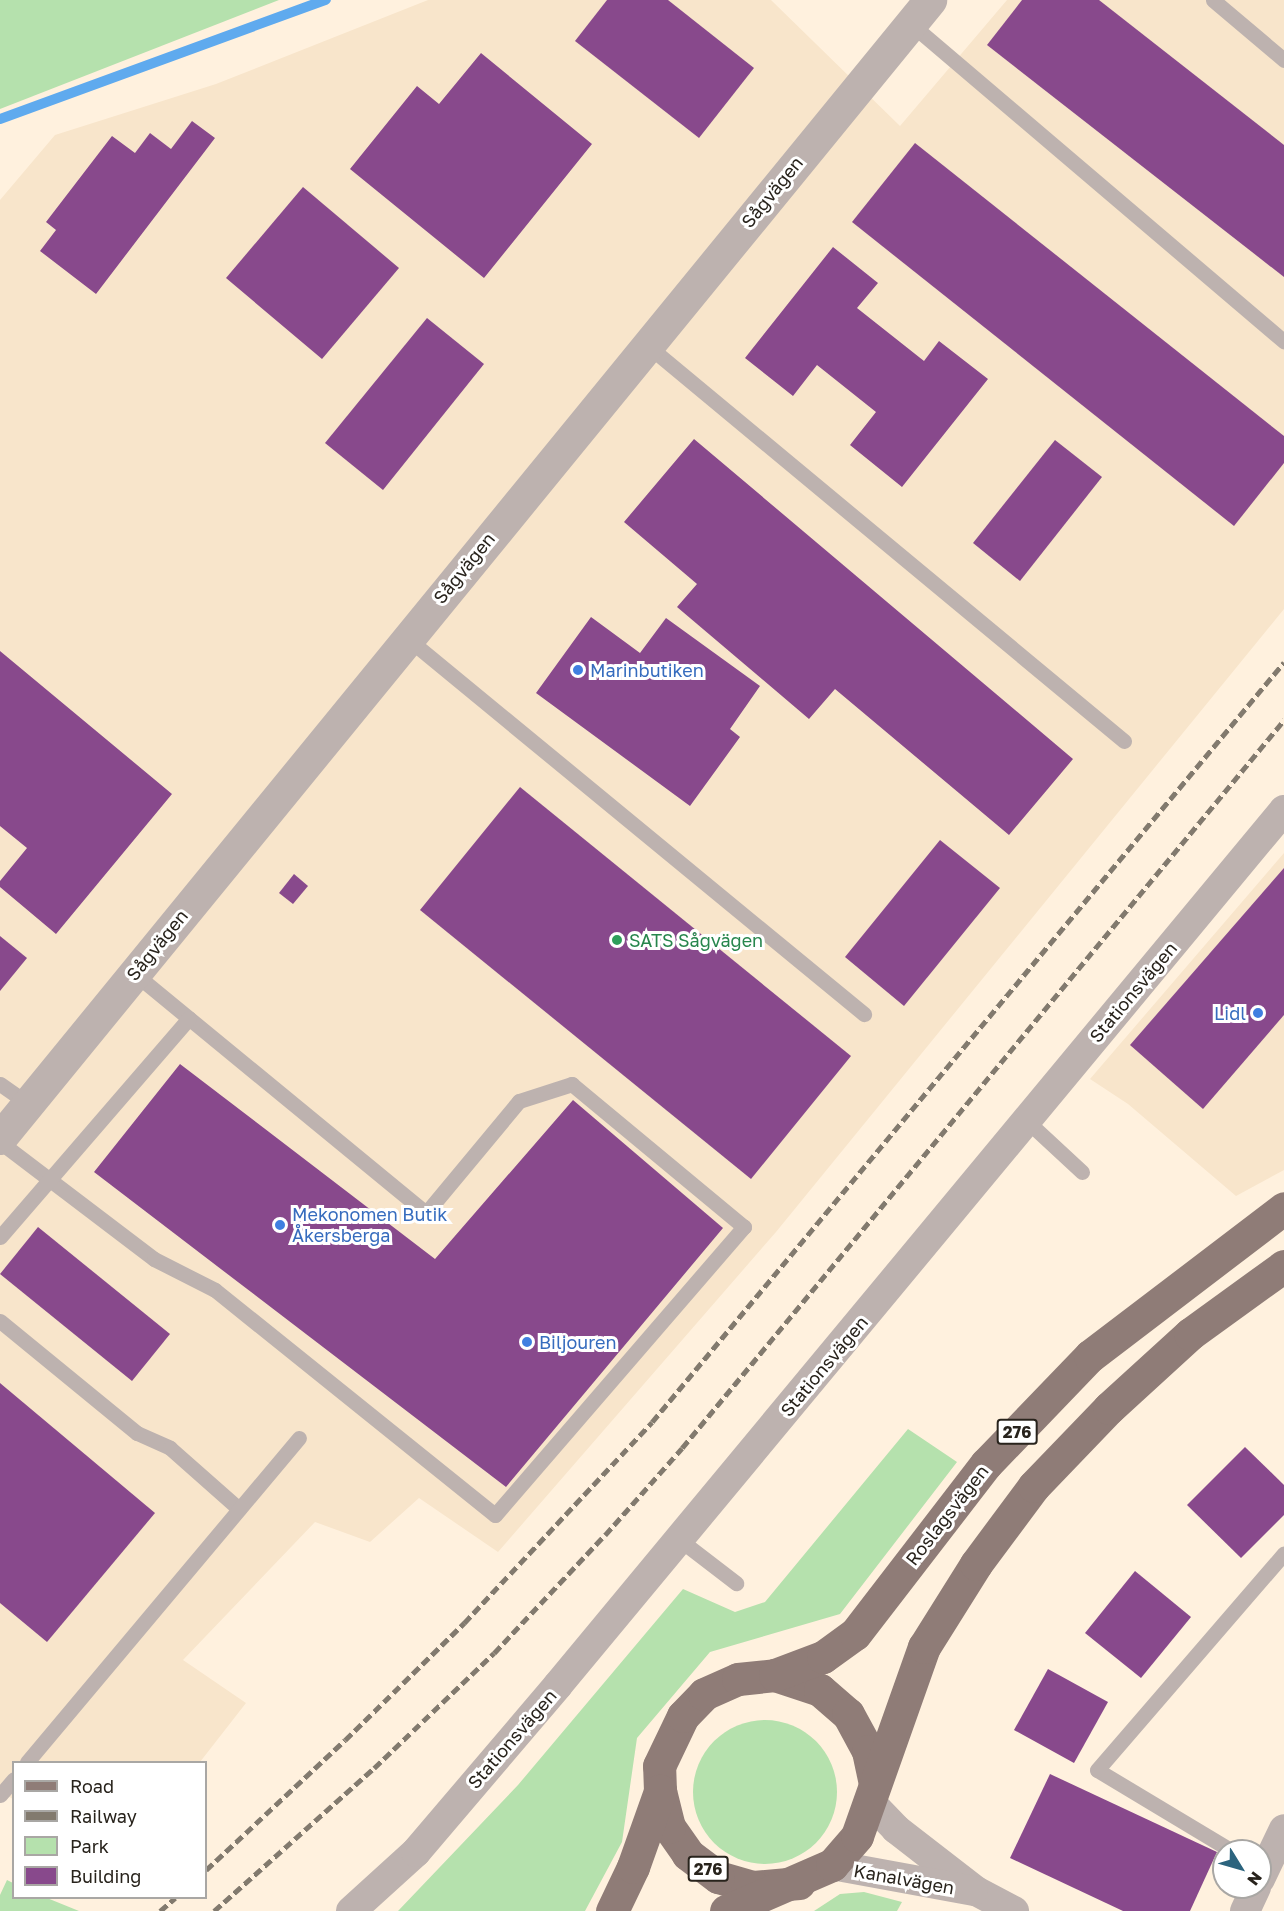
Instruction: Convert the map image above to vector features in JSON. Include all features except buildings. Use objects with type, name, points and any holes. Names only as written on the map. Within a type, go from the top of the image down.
[{"type":"main road","name":"Roslagsvägen","points":[[799,1883],[753,1887],[718,1877],[688,1854],[669,1827],[660,1791],[660,1766],[668,1744],[683,1716],[704,1695],[738,1678],[775,1675],[823,1657],[855,1634],[986,1464],[1090,1356],[1284,1208]]},
{"type":"main road","name":"Roslagsvägen","points":[[726,1911],[799,1883],[832,1865],[857,1836],[924,1647],[976,1564],[1034,1486],[1109,1408],[1190,1334],[1284,1266]]},
{"type":"main road","name":"Roslagsvägen","points":[[775,1675],[820,1690],[848,1714],[868,1751],[873,1794]]},
{"type":"main road","name":"Roslagsvägen","points":[[612,1911],[633,1867],[660,1791]]},
{"type":"street","name":"Sågvägen","points":[[0,1140],[27,1103],[920,12]]},
{"type":"street","name":"Stationsvägen","points":[[351,1911],[416,1852],[680,1540],[1284,810]]},
{"type":"street","name":"Kanalvägen","points":[[873,1794],[896,1829],[976,1891],[1014,1911]]},
{"type":"street","points":[[1272,1852],[1284,1829]]},
{"type":"street","name":"Kanalvägen","points":[[832,1865],[976,1891]]},
{"type":"lane","points":[[1213,0],[1284,60]]},
{"type":"lane","points":[[920,12],[1284,342]]},
{"type":"lane","points":[[647,345],[1124,741]]},
{"type":"lane","points":[[407,638],[864,1014]]},
{"type":"lane","points":[[0,1140],[154,1259],[215,1290],[495,1515],[744,1227],[572,1084],[519,1101],[426,1213],[134,973]]},
{"type":"lane","points":[[0,1237],[189,1018]]},
{"type":"lane","points":[[0,1084],[27,1103]]},
{"type":"lane","points":[[1027,1121],[1082,1172]]},
{"type":"lane","points":[[0,1321],[137,1433],[170,1448],[239,1509]]},
{"type":"lane","points":[[28,1761],[299,1438]]},
{"type":"lane","points":[[680,1540],[736,1583]]},
{"type":"lane","points":[[1212,1839],[1097,1770],[1284,1553]]},
{"type":"lane","points":[[0,1795],[12,1781]]},
{"type":"shaded area","points":[[428,0],[771,0],[900,126],[1007,0],[1284,0],[1284,609],[776,1232],[498,1552],[419,1498],[370,1542],[315,1522],[183,1660],[246,1703],[201,1761],[12,1761],[12,1798],[0,1792],[0,200],[55,135],[216,84]]},
{"type":"shaded area","points":[[1284,853],[1284,1170],[1236,1196],[1128,1104],[1090,1079]]},
{"type":"green space","points":[[0,0],[279,0],[0,109]]},
{"type":"green space","points":[[908,1429],[957,1462],[840,1614],[710,1652],[637,1738],[622,1842],[585,1911],[398,1911],[518,1785],[683,1589],[735,1612],[765,1602]]},
{"type":"green space","points":[[765,1720],[793,1725],[816,1741],[832,1764],[837,1792],[832,1820],[816,1843],[793,1859],[765,1864],[737,1859],[714,1843],[698,1820],[693,1792],[698,1764],[714,1741],[737,1725]]},
{"type":"green space","points":[[7,1880],[12,1882],[12,1899],[49,1899],[79,1911],[0,1911],[0,1895]]},
{"type":"green space","points":[[864,1892],[902,1902],[897,1911],[814,1911],[840,1894]]},
{"type":"waterway","points":[[0,119],[326,0]]},
{"type":"railway","points":[[207,1869],[345,1740],[464,1623],[652,1422],[1284,662]]},
{"type":"railway","points":[[214,1911],[374,1768],[494,1653],[605,1535],[682,1448],[1284,720]]},
{"type":"railway","points":[[160,1911],[174,1899]]},
{"type":"place","name":"Marinbutiken","points":[[578,670]]},
{"type":"place","name":"SATS Sågvägen","points":[[617,940]]},
{"type":"place","name":"Lidl","points":[[1258,1013]]},
{"type":"place","name":"Mekonomen Butik Åkersberga","points":[[280,1225]]},
{"type":"place","name":"Biljouren","points":[[527,1342]]}]
